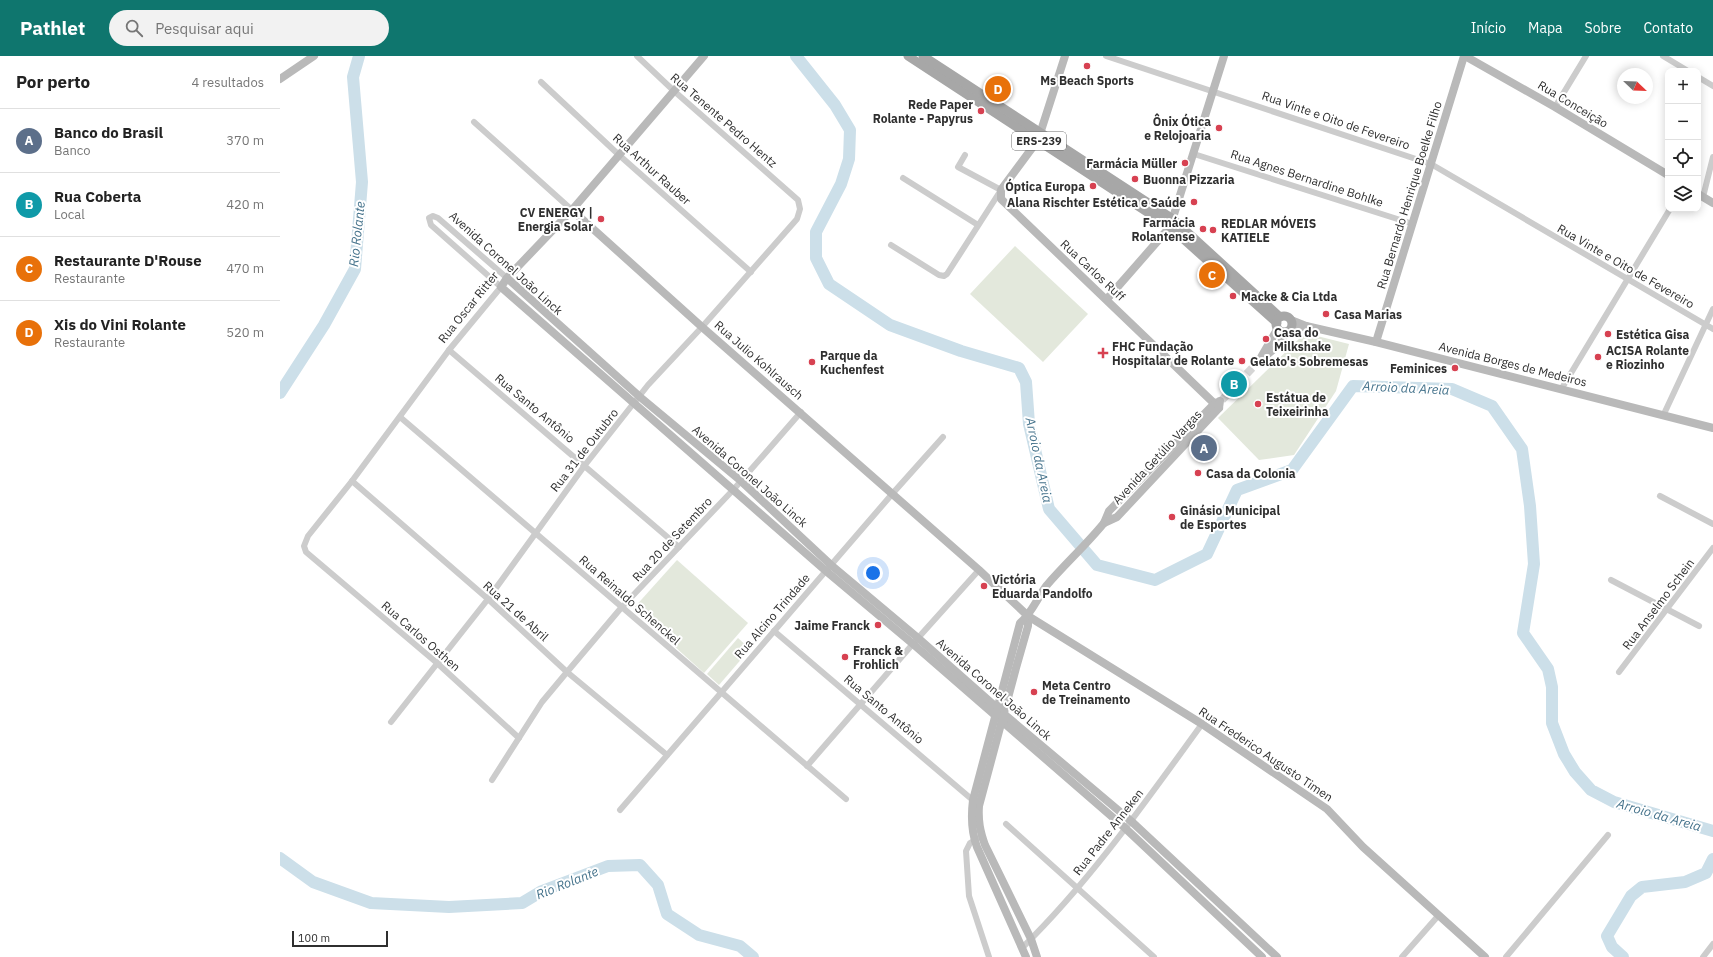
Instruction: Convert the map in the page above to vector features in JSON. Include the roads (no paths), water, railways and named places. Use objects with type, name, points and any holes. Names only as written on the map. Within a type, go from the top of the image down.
[{"type":"main road","points":[[280,79],[314,56]]},
{"type":"main road","name":"Rua Oscar Ritter","points":[[501,287],[507,278],[572,210],[704,56]]},
{"type":"main road","name":"ERS-239","points":[[908,56],[925,59],[1009,117],[1172,223],[1278,323]]},
{"type":"main road","points":[[1001,190],[1039,136],[1065,56]]},
{"type":"main road","points":[[1107,299],[1172,223],[1224,56]]},
{"type":"main road","name":"Rua Conceição","points":[[1465,56],[1555,107],[1665,173]]},
{"type":"main road","name":"Rua Bernardo Henrique Boelke Filho","points":[[1376,342],[1465,56]]},
{"type":"main road","name":"Rua Carlos Ruff","points":[[1001,190],[1001,199],[1005,203],[1219,403]]},
{"type":"main road","points":[[1701,195],[1713,203]]},
{"type":"main road","name":"Rua Julio Kohlrausch","points":[[572,210],[702,327],[980,570],[1028,616]]},
{"type":"main road","name":"Avenida Coronel João Linck","points":[[507,278],[637,401],[734,489],[915,641],[1128,825],[1277,957]]},
{"type":"main road","name":"Avenida Coronel João Linck","points":[[501,287],[637,401],[741,481],[828,568]]},
{"type":"main road","points":[[1286,316],[1291,320],[1292,325],[1279,345],[1258,361],[1278,323],[1286,316]]},
{"type":"main road","name":"Avenida Borges de Medeiros","points":[[1291,320],[1306,326],[1562,388],[1663,416],[1713,428]]},
{"type":"main road","points":[[1278,323],[1281,332],[1306,326]]},
{"type":"main road","name":"Avenida Getúlio Vargas","points":[[978,839],[971,817],[973,800],[1003,718],[1020,623],[1028,616],[1038,597],[1067,563],[1104,524],[1117,517],[1154,471],[1219,403]]},
{"type":"main road","name":"Rua Frederico Augusto Timen","points":[[1028,616],[1202,724],[1327,809],[1363,847],[1485,957]]},
{"type":"main road","name":"Avenida Getúlio Vargas","points":[[978,839],[979,806],[996,712],[1012,667]]},
{"type":"main road","name":"Avenida Coronel João Linck","points":[[1128,825],[1262,957]]},
{"type":"main road","points":[[978,839],[1031,939],[1037,957]]},
{"type":"main road","points":[[978,839],[1026,957]]},
{"type":"street","name":"Rua Tenente Pedro Hentz","points":[[637,56],[674,91],[798,200]]},
{"type":"street","name":"Rua Vinte e Oito de Fevereiro","points":[[1106,56],[1432,164],[1713,330]]},
{"type":"street","points":[[1555,107],[1586,56]]},
{"type":"street","points":[[1663,56],[1683,68]]},
{"type":"street","points":[[1701,79],[1713,86]]},
{"type":"street","name":"Rua Arthur Rauber","points":[[541,82],[619,155],[751,272]]},
{"type":"street","name":"Rua Julio Kohlrausch","points":[[474,122],[572,210]]},
{"type":"street","name":"Rua Agnes Bernardine Bohlke","points":[[1194,154],[1413,224]]},
{"type":"street","points":[[891,245],[939,275],[944,276],[947,274],[1001,190],[958,167],[965,155]]},
{"type":"street","points":[[1701,195],[1713,156]]},
{"type":"street","points":[[903,178],[978,225]]},
{"type":"street","name":"Rua 31 de Outubro","points":[[391,722],[488,599],[585,465],[637,401],[648,384],[702,327],[796,219],[800,209],[798,200]]},
{"type":"street","points":[[1562,388],[1668,212]]},
{"type":"street","name":"Avenida Coronel João Linck","points":[[501,287],[431,225],[429,218],[433,216],[438,218],[507,278]]},
{"type":"street","name":"Rua Oscar Ritter","points":[[306,552],[304,546],[308,536],[352,481],[449,350],[501,287]]},
{"type":"street","points":[[1663,416],[1713,309]]},
{"type":"street","name":"Rua Santo Antônio","points":[[449,350],[679,547]]},
{"type":"street","name":"Rua 20 de Setembro","points":[[492,780],[542,702],[567,672],[622,608],[734,489],[801,412]]},
{"type":"street","name":"Rua Reinaldo Schenckel","points":[[400,417],[846,799]]},
{"type":"street","name":"Rua Alcino Trindade","points":[[620,810],[943,437]]},
{"type":"street","name":"Rua 21 de Abril","points":[[352,481],[488,599],[567,672],[667,755]]},
{"type":"street","points":[[1660,496],[1713,524]]},
{"type":"street","name":"Rua Anselmo Schein","points":[[1619,672],[1713,548]]},
{"type":"street","name":"Rua Carlos Osthen","points":[[306,552],[437,663],[519,738]]},
{"type":"street","points":[[807,766],[915,641],[980,570]]},
{"type":"street","points":[[1611,580],[1699,626]]},
{"type":"street","name":"Rua Santo Antônio","points":[[774,631],[979,806]]},
{"type":"street","name":"Rua Padre Anneken","points":[[1023,947],[1076,889],[1128,825],[1202,724]]},
{"type":"street","points":[[1006,824],[1076,889],[1154,957]]},
{"type":"street","points":[[1506,957],[1608,835]]},
{"type":"street","points":[[978,839],[970,843],[966,851],[969,896],[989,957]]},
{"type":"street","points":[[1402,957],[1438,916]]},
{"type":"street","points":[[1703,957],[1713,944]]},
{"type":"waterway","name":"Rio Rolante","points":[[280,393],[324,325],[355,269],[362,182],[353,77],[359,56]]},
{"type":"waterway","name":"Arroio da Areia","points":[[796,56],[835,105],[850,130],[849,159],[841,184],[816,232],[816,258],[829,284],[890,325],[961,351],[1019,368],[1026,382],[1029,424],[1049,509],[1097,565],[1155,580],[1207,554],[1237,490],[1292,470],[1353,386],[1452,389],[1492,406],[1522,449],[1530,506],[1534,564],[1523,633],[1548,669],[1552,687],[1552,723],[1564,754],[1575,772],[1591,790],[1614,802],[1713,831]]},
{"type":"waterway","name":"Rio Rolante","points":[[280,858],[313,882],[371,903],[449,907],[522,903],[542,891],[608,866],[640,865],[658,885],[667,914],[699,935],[740,946],[753,957]]},
{"type":"waterway","name":"Arroio da Areia","points":[[1623,957],[1612,947],[1607,936],[1631,896],[1642,887],[1685,882],[1706,873],[1713,859]]},
{"type":"tunnel","points":[[1222,400],[1257,363]]},
{"type":"place","name":"Ms Beach Sports","points":[[1087,66]]},
{"type":"place","name":"Xis do Vini Rolante","points":[[998,89]]},
{"type":"place","name":"Rede Paper Rolante - Papyrus","points":[[981,111]]},
{"type":"place","name":"Ônix Ótica e Relojoaria","points":[[1219,128]]},
{"type":"place","name":"Farmácia Müller","points":[[1185,163]]},
{"type":"place","name":"Buonna Pizzaria","points":[[1135,179]]},
{"type":"place","name":"Óptica Europa","points":[[1093,186]]},
{"type":"place","name":"Alana Rischter Estética e Saúde","points":[[1194,202]]},
{"type":"place","name":"CV ENERGY | Energia Solar","points":[[601,219]]},
{"type":"place","name":"Farmácia Rolantense","points":[[1203,229]]},
{"type":"place","name":"REDLAR MÓVEIS KATIELE","points":[[1213,230]]},
{"type":"place","name":"Restaurante D'Rouse","points":[[1212,275]]},
{"type":"place","name":"Macke & Cia Ltda","points":[[1233,296]]},
{"type":"place","name":"Casa Marias","points":[[1326,314]]},
{"type":"place","name":"Estética Gisa","points":[[1608,334]]},
{"type":"place","name":"Casa do Milkshake","points":[[1266,339]]},
{"type":"place","name":"FHC Fundação Hospitalar de Rolante","points":[[1103,353]]},
{"type":"place","name":"ACISA Rolante e Riozinho","points":[[1598,357]]},
{"type":"place","name":"Gelato's Sobremesas","points":[[1242,361]]},
{"type":"place","name":"Parque da Kuchenfest","points":[[812,362]]},
{"type":"place","name":"Feminices","points":[[1455,368]]},
{"type":"place","name":"Rua Coberta","points":[[1234,384]]},
{"type":"place","name":"Estátua de Teixeirinha","points":[[1258,404]]},
{"type":"place","name":"Banco do Brasil","points":[[1204,448]]},
{"type":"place","name":"Casa da Colonia","points":[[1198,473]]},
{"type":"place","name":"Ginásio Municipal de Esportes","points":[[1172,517]]},
{"type":"place","name":"Victória Eduarda Pandolfo","points":[[984,586]]},
{"type":"place","name":"Jaime Franck","points":[[878,625]]},
{"type":"place","name":"Franck & Frohlich","points":[[845,657]]},
{"type":"place","name":"Meta Centro de Treinamento","points":[[1034,692]]}]
